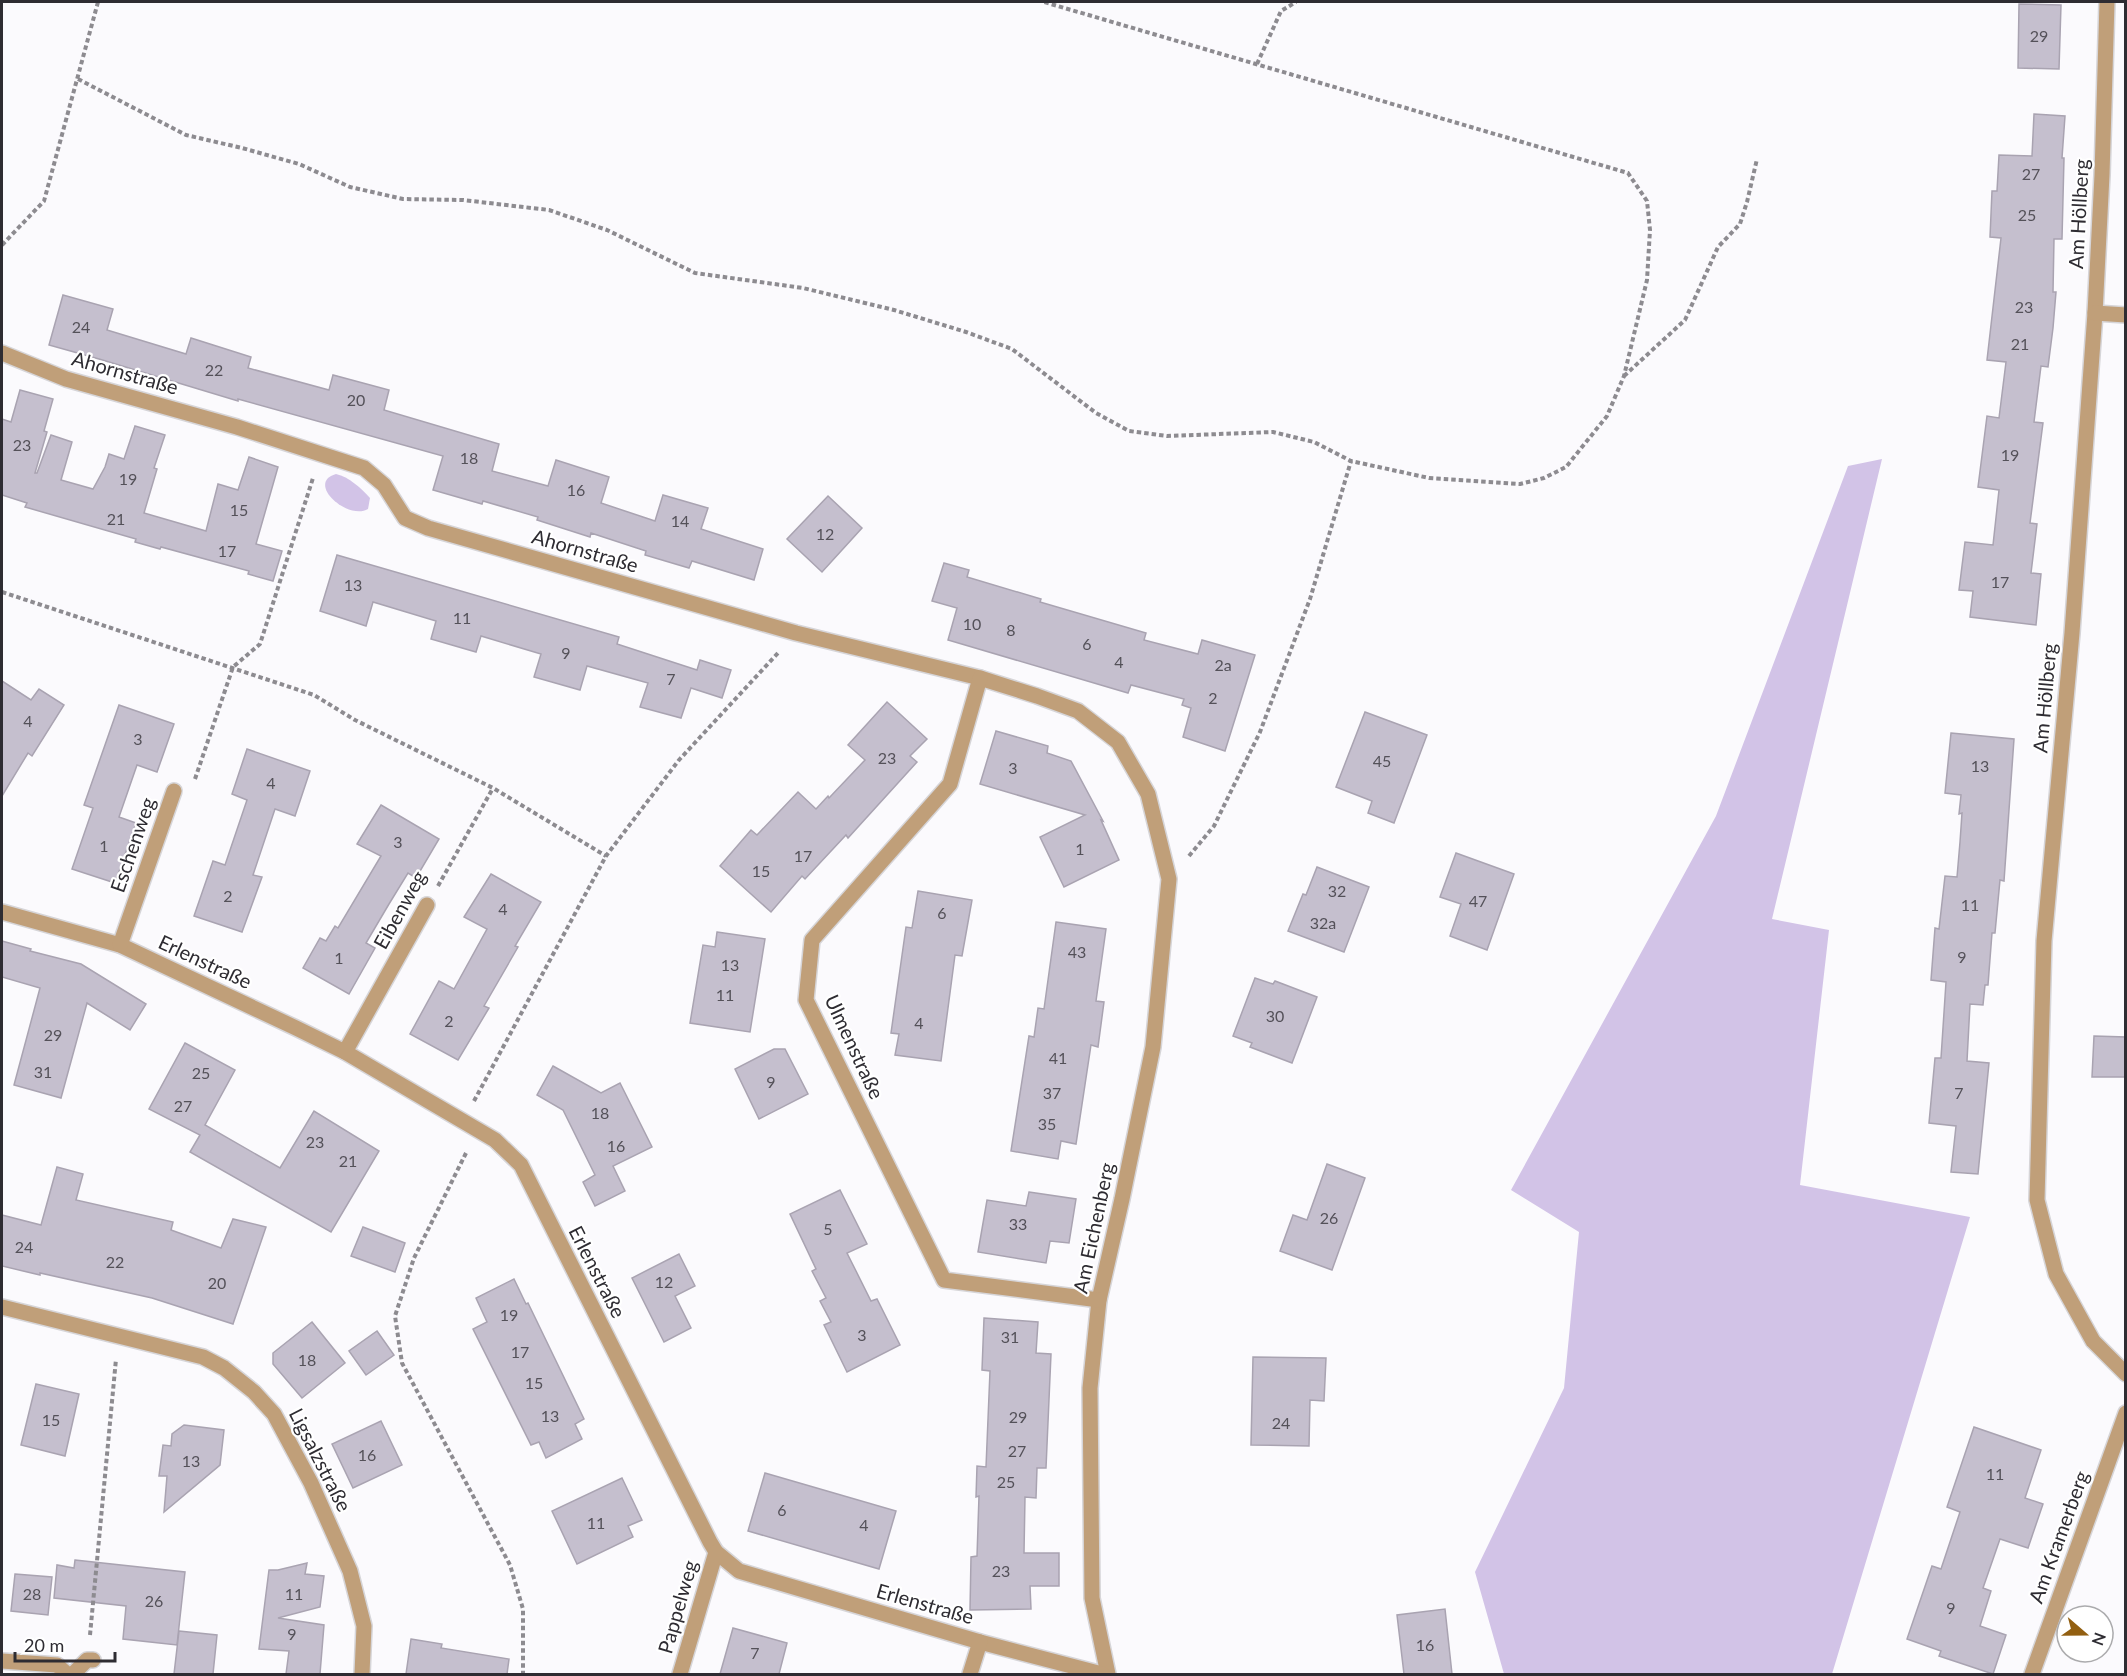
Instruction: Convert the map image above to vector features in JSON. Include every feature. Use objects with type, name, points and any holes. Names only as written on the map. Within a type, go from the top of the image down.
[{"type":"street","name":"Am Höllberg","points":[[2107,2],[2095,313],[2072,633],[2044,941],[2037,1200],[2056,1274],[2092,1341],[2126,1374]]},
{"type":"street","points":[[2095,313],[2126,315]]},
{"type":"street","name":"Ahornstraße","points":[[2,353],[66,379],[237,427],[364,468],[384,485],[405,518],[428,528],[796,633],[980,678],[1078,711],[1118,742],[1148,794]]},
{"type":"street","name":"Ulmenstraße","points":[[980,678],[950,784],[812,940],[806,1000],[944,1280],[1099,1300]]},
{"type":"street","name":"Eschenweg","points":[[120,945],[174,791]]},
{"type":"street","name":"Am Eichenberg","points":[[1108,1674],[1092,1598],[1090,1388],[1099,1300],[1125,1188],[1153,1047],[1169,879],[1148,794]]},
{"type":"street","name":"Eibenweg","points":[[345,1052],[427,905]]},
{"type":"street","name":"Erlenstraße","points":[[2,912],[120,945],[345,1052],[462,1123],[495,1140],[520,1165],[716,1552],[739,1571],[980,1642],[1102,1674]]},
{"type":"street","name":"Ligsalzstraße","points":[[2,1307],[202,1357],[224,1368],[254,1392],[274,1414],[311,1483],[350,1572],[364,1626],[362,1674]]},
{"type":"street","name":"Am Kramerberg","points":[[2032,1674],[2126,1413]]},
{"type":"street","name":"Pappelweg","points":[[680,1674],[716,1552]]},
{"type":"street","points":[[970,1674],[980,1642]]},
{"type":"street","points":[[73,1674],[90,1660]]},
{"type":"street","points":[[2,1661],[57,1665],[67,1674]]},
{"type":"path","points":[[2,245],[44,201],[98,2]]},
{"type":"path","points":[[78,79],[186,135],[299,164],[350,187],[403,199],[463,200],[549,210],[607,230],[694,273],[803,288],[894,310],[966,332],[1012,349],[1096,413],[1129,431],[1167,436],[1273,432],[1314,442],[1351,461],[1429,478],[1520,484],[1544,478],[1566,467],[1607,416],[1624,376],[1647,280],[1650,230],[1647,201],[1628,173],[1044,2]]},
{"type":"path","points":[[1257,64],[1281,11],[1296,2]]},
{"type":"path","points":[[1624,376],[1685,320],[1718,247],[1740,224],[1748,202],[1756,159]]},
{"type":"path","points":[[233,667],[260,644],[321,453]]},
{"type":"path","points":[[1169,879],[1214,826],[1260,732],[1310,599],[1351,461]]},
{"type":"path","points":[[2,600],[3,593],[314,695],[355,720],[493,788],[606,856]]},
{"type":"path","points":[[462,1123],[606,856],[679,760],[796,633]]},
{"type":"path","name":"Eschenweg","points":[[174,791],[194,781],[233,667]]},
{"type":"path","name":"Eibenweg","points":[[427,905],[493,788]]},
{"type":"path","points":[[477,1130],[414,1258],[395,1316],[402,1364],[510,1565],[523,1609],[523,1674]]},
{"type":"path","points":[[90,1660],[116,1358],[120,1337]]},
{"type":"shaded area","points":[[1882,459],[1772,919],[1829,930],[1800,1185],[1970,1217],[1832,1674],[1504,1674],[1475,1572],[1564,1388],[1579,1232],[1511,1190],[1716,816],[1848,466]]},
{"type":"shaded area","points":[[336,474],[363,490],[370,498],[368,509],[350,510],[333,499],[325,485],[328,479]]},
{"type":"building","points":[[2019,4],[2061,5],[2059,69],[2018,68]]},
{"type":"building","points":[[2034,114],[2065,116],[2062,158],[2064,158],[2062,239],[2054,239],[2053,292],[2056,292],[2053,328],[2048,367],[2041,366],[2034,422],[2043,423],[2030,523],[2037,524],[2031,573],[2041,574],[2036,625],[1970,617],[1973,591],[1959,590],[1965,542],[1993,545],[1999,490],[1978,487],[1987,416],[1999,418],[2006,362],[1987,360],[2001,238],[1990,237],[1992,191],[1997,191],[1999,155],[2032,156]]},
{"type":"building","points":[[63,295],[113,309],[107,330],[186,354],[191,338],[251,357],[248,368],[329,390],[333,375],[389,390],[384,410],[499,444],[492,471],[548,486],[556,460],[609,477],[601,503],[655,521],[663,495],[708,508],[701,529],[763,549],[754,580],[692,561],[689,568],[645,555],[646,551],[591,533],[590,537],[537,520],[538,517],[433,490],[443,456],[238,399],[238,401],[49,345]]},
{"type":"building","points":[[20,390],[53,399],[44,431],[47,432],[35,473],[37,473],[51,435],[72,442],[61,480],[93,489],[109,454],[124,459],[135,426],[165,435],[154,468],[157,469],[144,513],[206,531],[218,484],[238,490],[249,457],[278,467],[256,544],[282,551],[273,581],[248,574],[249,571],[135,542],[136,539],[25,507],[27,503],[2,495],[2,419],[11,422]]},
{"type":"building","points":[[828,496],[862,528],[822,572],[787,539]]},
{"type":"building","points":[[337,555],[619,637],[617,644],[697,670],[700,660],[731,670],[722,698],[691,688],[681,718],[640,707],[648,683],[587,666],[580,690],[534,677],[541,654],[481,636],[476,652],[431,639],[436,621],[373,602],[366,626],[320,611]]},
{"type":"building","points":[[944,563],[969,570],[967,577],[1041,599],[1040,602],[1146,633],[1144,640],[1198,654],[1202,640],[1255,655],[1225,751],[1183,737],[1191,708],[1182,705],[1184,699],[1131,685],[1128,693],[948,640],[957,608],[932,601]]},
{"type":"building","points":[[2,681],[31,700],[39,689],[64,705],[32,756],[28,753],[2,796]]},
{"type":"building","points":[[887,702],[927,739],[910,756],[917,762],[848,838],[846,835],[805,879],[802,876],[771,912],[720,866],[751,830],[757,835],[798,792],[816,809],[828,796],[829,798],[865,760],[848,745]]},
{"type":"building","points":[[119,705],[174,724],[157,772],[137,765],[119,817],[136,823],[115,883],[72,869],[93,808],[84,805]]},
{"type":"building","points":[[1365,712],[1427,735],[1394,823],[1368,813],[1372,801],[1336,787]]},
{"type":"building","points":[[996,731],[1048,746],[1047,753],[1071,761],[1103,821],[1101,820],[1119,860],[1064,887],[1040,837],[1085,815],[980,784]]},
{"type":"building","points":[[1951,733],[2014,739],[2004,881],[2000,880],[1995,933],[1992,933],[1988,985],[1985,985],[1983,1005],[1970,1004],[1967,1061],[1989,1063],[1978,1174],[1951,1172],[1956,1126],[1929,1123],[1935,1058],[1941,1058],[1946,982],[1931,980],[1935,928],[1939,929],[1945,876],[1957,877],[1962,813],[1959,814],[1961,795],[1945,793]]},
{"type":"building","points":[[247,749],[310,771],[295,816],[275,809],[253,875],[262,877],[242,932],[194,916],[213,861],[225,865],[247,800],[232,794]]},
{"type":"building","points":[[381,805],[439,839],[416,878],[408,873],[366,943],[375,948],[349,994],[303,968],[320,938],[326,941],[335,926],[338,928],[381,856],[357,844]]},
{"type":"building","points":[[1456,853],[1514,874],[1487,950],[1450,936],[1461,904],[1440,897]]},
{"type":"building","points":[[1317,867],[1369,887],[1344,952],[1288,931]]},
{"type":"building","points":[[491,874],[541,902],[484,1006],[489,1008],[458,1060],[410,1034],[439,981],[454,989],[487,929],[464,917]]},
{"type":"building","points":[[918,891],[972,900],[962,956],[955,955],[941,1061],[895,1055],[899,1034],[891,1033],[906,927],[912,928]]},
{"type":"building","points":[[1056,922],[1106,929],[1096,1001],[1104,1002],[1098,1047],[1091,1045],[1076,1144],[1061,1141],[1058,1159],[1011,1151],[1029,1036],[1034,1037],[1038,1008],[1044,1009]]},
{"type":"building","points":[[717,932],[765,939],[750,1032],[690,1023],[703,945],[715,947]]},
{"type":"building","points":[[2,941],[81,964],[146,1004],[130,1030],[87,1003],[61,1098],[14,1085],[40,988],[2,977]]},
{"type":"building","points":[[1255,978],[1273,984],[1275,981],[1317,997],[1292,1063],[1250,1047],[1252,1043],[1233,1036]]},
{"type":"building","points":[[2094,1036],[2126,1037],[2126,1077],[2092,1077]]},
{"type":"building","points":[[185,1043],[235,1070],[205,1125],[280,1168],[314,1111],[379,1151],[331,1232],[190,1152],[200,1135],[149,1109]]},
{"type":"building","points":[[774,1049],[785,1049],[808,1094],[759,1119],[735,1069]]},
{"type":"building","points":[[553,1066],[601,1093],[620,1083],[652,1147],[613,1166],[625,1191],[595,1206],[583,1182],[595,1175],[563,1110],[537,1095]]},
{"type":"building","points":[[1327,1164],[1365,1178],[1332,1270],[1280,1251],[1293,1215],[1307,1220]]},
{"type":"building","points":[[57,1167],[83,1174],[76,1200],[173,1222],[171,1230],[221,1248],[233,1219],[266,1227],[233,1324],[152,1298],[2,1266],[2,1215],[41,1225]]},
{"type":"building","points":[[840,1190],[867,1244],[847,1253],[871,1301],[877,1299],[900,1345],[847,1372],[824,1325],[831,1322],[820,1301],[826,1298],[812,1271],[816,1269],[790,1214]]},
{"type":"building","points":[[1029,1192],[1076,1199],[1069,1243],[1050,1241],[1046,1263],[978,1252],[987,1200],[1026,1206]]},
{"type":"building","points":[[363,1227],[405,1243],[395,1272],[351,1256]]},
{"type":"building","points":[[679,1254],[695,1286],[675,1296],[691,1328],[664,1342],[632,1278]]},
{"type":"building","points":[[514,1279],[584,1419],[575,1424],[582,1439],[546,1458],[539,1442],[531,1445],[473,1329],[487,1322],[476,1298]]},
{"type":"building","points":[[984,1318],[1038,1322],[1036,1353],[1051,1354],[1046,1468],[1037,1468],[1036,1498],[1025,1497],[1024,1553],[1059,1553],[1059,1586],[1030,1586],[1031,1609],[970,1610],[971,1557],[977,1556],[979,1496],[976,1497],[977,1466],[986,1467],[990,1371],[982,1370]]},
{"type":"building","points":[[312,1322],[345,1363],[302,1398],[273,1364],[273,1353]]},
{"type":"building","points":[[377,1331],[394,1355],[366,1375],[349,1351]]},
{"type":"building","points":[[1253,1357],[1326,1358],[1324,1401],[1310,1400],[1309,1446],[1251,1445]]},
{"type":"building","points":[[36,1384],[79,1394],[65,1456],[21,1445]]},
{"type":"building","points":[[381,1421],[402,1465],[353,1488],[332,1444]]},
{"type":"building","points":[[184,1425],[224,1430],[220,1465],[164,1512],[167,1476],[159,1476],[163,1445],[171,1446],[172,1434]]},
{"type":"building","points":[[1974,1427],[2041,1450],[2025,1498],[2043,1504],[2028,1548],[2000,1539],[1983,1588],[1991,1591],[1980,1626],[2006,1635],[1993,1674],[1939,1656],[1941,1651],[1907,1639],[1932,1566],[1941,1569],[1960,1512],[1947,1507]]},
{"type":"building","points":[[765,1473],[896,1511],[879,1569],[748,1531]]},
{"type":"building","points":[[622,1478],[642,1520],[628,1526],[633,1537],[577,1564],[552,1511]]},
{"type":"building","points":[[75,1560],[185,1572],[177,1645],[123,1639],[126,1606],[54,1598],[57,1565],[74,1568]]},
{"type":"building","points":[[307,1563],[305,1574],[324,1576],[320,1607],[278,1618],[324,1625],[320,1674],[286,1674],[289,1651],[259,1649],[269,1570]]},
{"type":"building","points":[[15,1574],[52,1577],[48,1615],[11,1611]]},
{"type":"building","points":[[1445,1609],[1452,1674],[1404,1674],[1397,1615]]},
{"type":"building","points":[[733,1628],[787,1643],[779,1674],[720,1674]]},
{"type":"building","points":[[179,1631],[217,1635],[213,1674],[174,1674]]},
{"type":"building","points":[[411,1639],[442,1644],[441,1648],[509,1659],[507,1674],[406,1674]]}]
